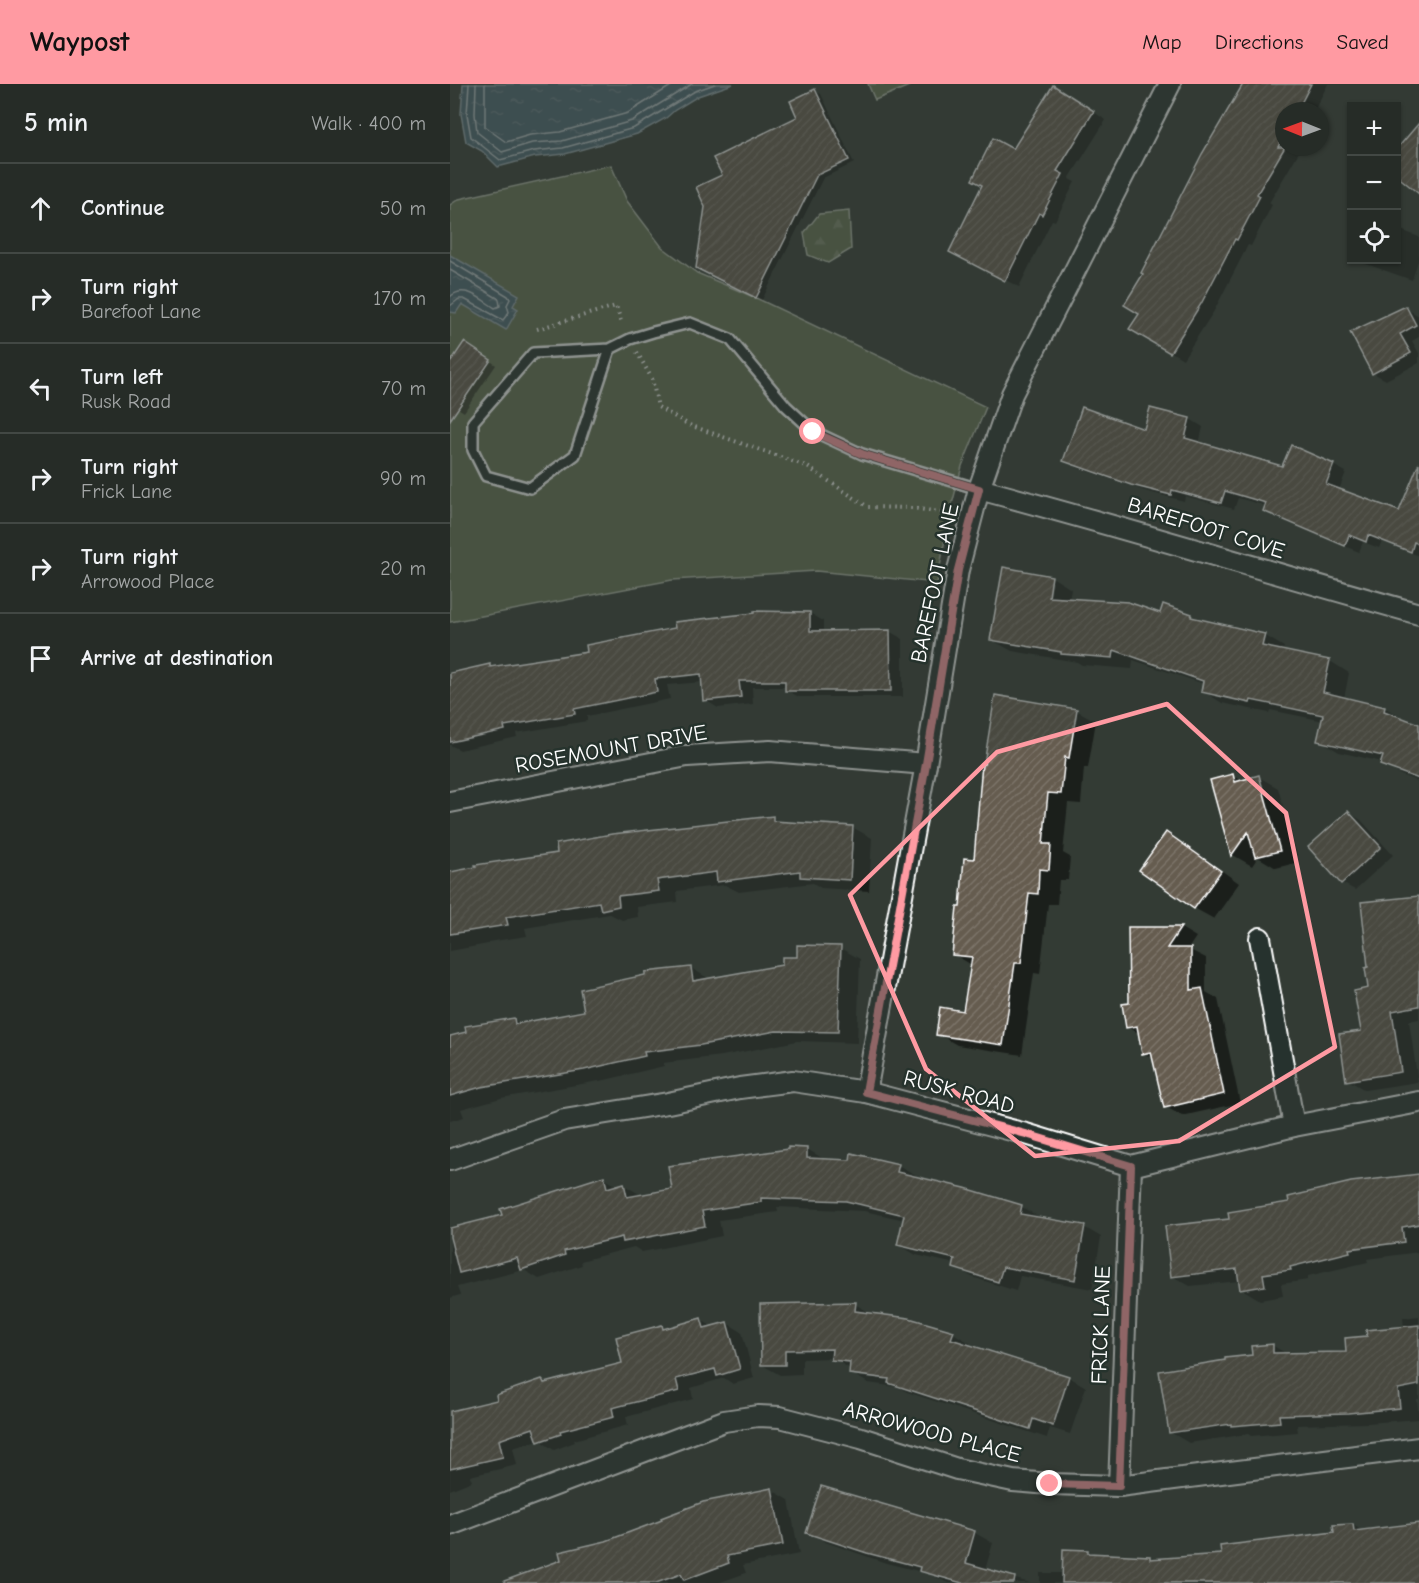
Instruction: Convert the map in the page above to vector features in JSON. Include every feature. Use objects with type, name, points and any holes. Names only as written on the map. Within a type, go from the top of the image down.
[{"type":"street","name":"BAREFOOT LANE","points":[[866,1092],[926,764],[958,570],[979,489],[1012,394],[1170,84]]},
{"type":"street","name":"BAREFOOT COVE","points":[[979,489],[1120,527],[1419,614]]},
{"type":"street","name":"ROSEMOUNT DRIVE","points":[[450,802],[687,756],[770,751],[926,764]]},
{"type":"street","points":[[1260,938],[1294,1126]]},
{"type":"street","name":"RUSK ROAD","points":[[450,1160],[564,1120],[668,1103],[740,1088],[793,1081],[866,1092],[1026,1134],[1131,1166]]},
{"type":"street","points":[[1131,1166],[1294,1126],[1419,1102]]},
{"type":"street","name":"FRICK LANE","points":[[1119,1486],[1131,1166]]},
{"type":"street","name":"ARROWOOD PLACE","points":[[450,1525],[724,1421],[758,1416],[780,1417],[821,1427],[957,1469],[1013,1481],[1050,1484],[1119,1486],[1419,1448]]},
{"type":"lane","points":[[609,349],[575,455],[530,488],[486,476],[473,450],[473,422],[533,353],[609,349],[630,339],[690,323],[730,339],[786,406],[813,432],[862,454],[979,489]]},
{"type":"path","points":[[537,329],[616,306],[630,339],[652,380],[658,407],[690,425],[806,466],[868,507],[913,508],[945,513]]},
{"type":"highlighted area","points":[[1167,704],[1286,813],[1335,1047],[1179,1141],[1035,1156],[926,1069],[850,895],[997,752]]},
{"type":"green space","points":[[868,84],[914,84],[875,100]]},
{"type":"green space","points":[[611,165],[627,201],[662,247],[697,273],[756,298],[986,407],[962,466],[950,512],[937,583],[816,571],[672,580],[450,622],[450,205],[459,199]]},
{"type":"green space","points":[[849,211],[851,249],[828,263],[808,255],[804,233],[819,214]]},
{"type":"water","points":[[463,84],[733,84],[698,96],[637,134],[565,154],[535,157],[498,167],[482,151],[466,142],[461,114]]},
{"type":"water","points":[[450,255],[519,295],[513,306],[518,309],[506,330],[462,304],[456,313],[450,312]]},
{"type":"building","points":[[1243,84],[1311,84],[1302,102],[1275,102],[1275,156],[1280,156],[1257,194],[1260,196],[1237,240],[1235,239],[1201,304],[1170,353],[1129,329],[1139,314],[1124,305],[1143,274],[1141,273],[1202,154]]},
{"type":"building","points":[[1053,85],[1094,111],[1057,171],[1063,174],[1042,215],[1039,213],[1005,281],[949,252],[982,185],[972,180],[993,138],[1013,149]]},
{"type":"building","points":[[815,89],[849,160],[817,175],[756,298],[696,268],[705,207],[696,187],[722,175],[713,158],[797,117],[790,101]]},
{"type":"building","points":[[1419,123],[1419,194],[1401,179],[1401,144]]},
{"type":"building","points":[[1406,306],[1416,325],[1400,334],[1411,353],[1372,374],[1350,332]]},
{"type":"building","points":[[464,342],[491,360],[450,420],[450,363]]},
{"type":"building","points":[[1082,407],[1144,429],[1150,408],[1190,418],[1185,438],[1282,466],[1291,445],[1334,464],[1326,484],[1399,511],[1419,463],[1419,544],[1414,542],[1411,552],[1368,535],[1366,542],[1349,535],[1345,546],[1263,511],[1266,503],[1225,491],[1221,503],[1172,490],[1171,495],[1131,485],[1063,461]]},
{"type":"building","points":[[1003,567],[1052,576],[1049,597],[1128,602],[1160,613],[1163,604],[1192,614],[1191,617],[1265,634],[1262,646],[1330,660],[1323,692],[1385,707],[1384,711],[1419,724],[1419,779],[1380,765],[1383,756],[1317,741],[1323,715],[1201,692],[1203,681],[1114,650],[1113,658],[1061,654],[1061,652],[990,640]]},
{"type":"building","points":[[754,611],[810,612],[810,631],[890,630],[891,691],[785,691],[785,681],[739,681],[741,697],[703,701],[701,674],[655,679],[657,692],[574,709],[575,714],[504,726],[505,730],[450,742],[450,673],[490,664],[490,667],[587,652],[586,645],[675,628],[674,622],[754,613]]},
{"type":"building","points":[[995,695],[1077,709],[1069,758],[1065,757],[1061,794],[1048,793],[1043,844],[1051,844],[1049,870],[1039,869],[1038,894],[1029,893],[1021,963],[1015,963],[1003,1045],[936,1035],[940,1007],[963,1011],[972,957],[952,955],[957,907],[960,907],[964,858],[974,859],[982,764],[984,764]]},
{"type":"building","points":[[1233,774],[1235,782],[1259,775],[1280,851],[1255,857],[1248,832],[1231,856],[1210,780]]},
{"type":"building","points":[[1348,811],[1381,847],[1341,884],[1308,847]]},
{"type":"building","points":[[773,816],[773,821],[853,826],[850,880],[800,877],[800,871],[717,882],[716,872],[657,880],[659,891],[618,896],[619,906],[601,910],[599,902],[506,917],[508,925],[450,934],[450,872],[476,867],[475,865],[557,853],[556,844],[612,834]]},
{"type":"building","points":[[1166,832],[1221,871],[1194,909],[1139,870]]},
{"type":"building","points":[[1419,896],[1419,1006],[1392,1011],[1401,1072],[1346,1081],[1339,1034],[1361,1031],[1354,991],[1368,988],[1361,902]]},
{"type":"building","points":[[1128,927],[1181,927],[1167,948],[1191,948],[1191,990],[1202,988],[1224,1094],[1164,1108],[1151,1052],[1142,1054],[1137,1026],[1126,1028],[1122,1004],[1129,1003]]},
{"type":"building","points":[[797,945],[841,946],[838,1032],[776,1031],[701,1045],[644,1052],[645,1056],[584,1070],[481,1087],[450,1096],[450,1036],[466,1032],[465,1026],[514,1018],[515,1024],[584,1011],[580,989],[645,975],[645,972],[691,967],[693,981],[782,965],[782,957],[797,957]]},
{"type":"building","points":[[788,1147],[807,1148],[807,1158],[850,1160],[851,1153],[899,1164],[897,1172],[965,1188],[1022,1205],[1020,1214],[1085,1225],[1075,1280],[1003,1267],[998,1282],[953,1268],[955,1259],[897,1245],[904,1215],[846,1201],[761,1198],[761,1202],[702,1211],[705,1226],[623,1242],[622,1237],[564,1251],[565,1255],[521,1270],[517,1258],[459,1273],[450,1228],[502,1215],[500,1209],[604,1176],[607,1188],[624,1183],[627,1197],[672,1189],[668,1166],[788,1149]]},
{"type":"building","points":[[1419,1174],[1419,1224],[1402,1227],[1404,1242],[1349,1249],[1350,1252],[1290,1267],[1291,1270],[1263,1274],[1265,1286],[1240,1290],[1237,1269],[1171,1277],[1165,1226],[1229,1219],[1228,1212],[1289,1202],[1288,1197],[1351,1182]]},
{"type":"building","points":[[856,1302],[855,1311],[909,1318],[954,1331],[951,1339],[1069,1376],[1053,1426],[1033,1419],[1030,1429],[888,1383],[889,1379],[849,1374],[850,1362],[831,1360],[832,1349],[785,1350],[785,1365],[761,1365],[760,1304]]},
{"type":"building","points":[[701,1318],[704,1328],[727,1322],[740,1369],[717,1376],[715,1369],[676,1379],[679,1391],[612,1408],[614,1417],[560,1431],[561,1434],[538,1442],[533,1428],[499,1440],[503,1457],[450,1469],[450,1411],[497,1400],[496,1395],[542,1379],[544,1383],[622,1363],[616,1337],[662,1325],[663,1329]]},
{"type":"building","points":[[1419,1325],[1419,1385],[1398,1389],[1400,1408],[1348,1413],[1279,1415],[1280,1422],[1231,1426],[1231,1424],[1169,1433],[1159,1371],[1252,1355],[1251,1346],[1273,1344],[1273,1353],[1346,1352],[1345,1338],[1367,1336],[1366,1330]]},
{"type":"building","points":[[821,1486],[975,1531],[966,1563],[1015,1577],[1014,1583],[962,1583],[919,1571],[920,1567],[806,1533]]},
{"type":"building","points":[[772,1488],[783,1545],[727,1556],[729,1563],[684,1580],[681,1574],[656,1583],[504,1583],[504,1581],[561,1560],[559,1552],[606,1541],[703,1502]]},
{"type":"building","points":[[1419,1523],[1419,1583],[1062,1583],[1063,1549],[1088,1550],[1088,1553],[1150,1556],[1150,1559],[1221,1554],[1220,1546],[1334,1532],[1333,1525],[1353,1524],[1354,1531]]},
{"type":"route","points":[[813,432],[862,454],[979,489],[958,570],[926,764],[866,1092],[1026,1134],[1131,1166],[1119,1486],[1050,1484]]}]
